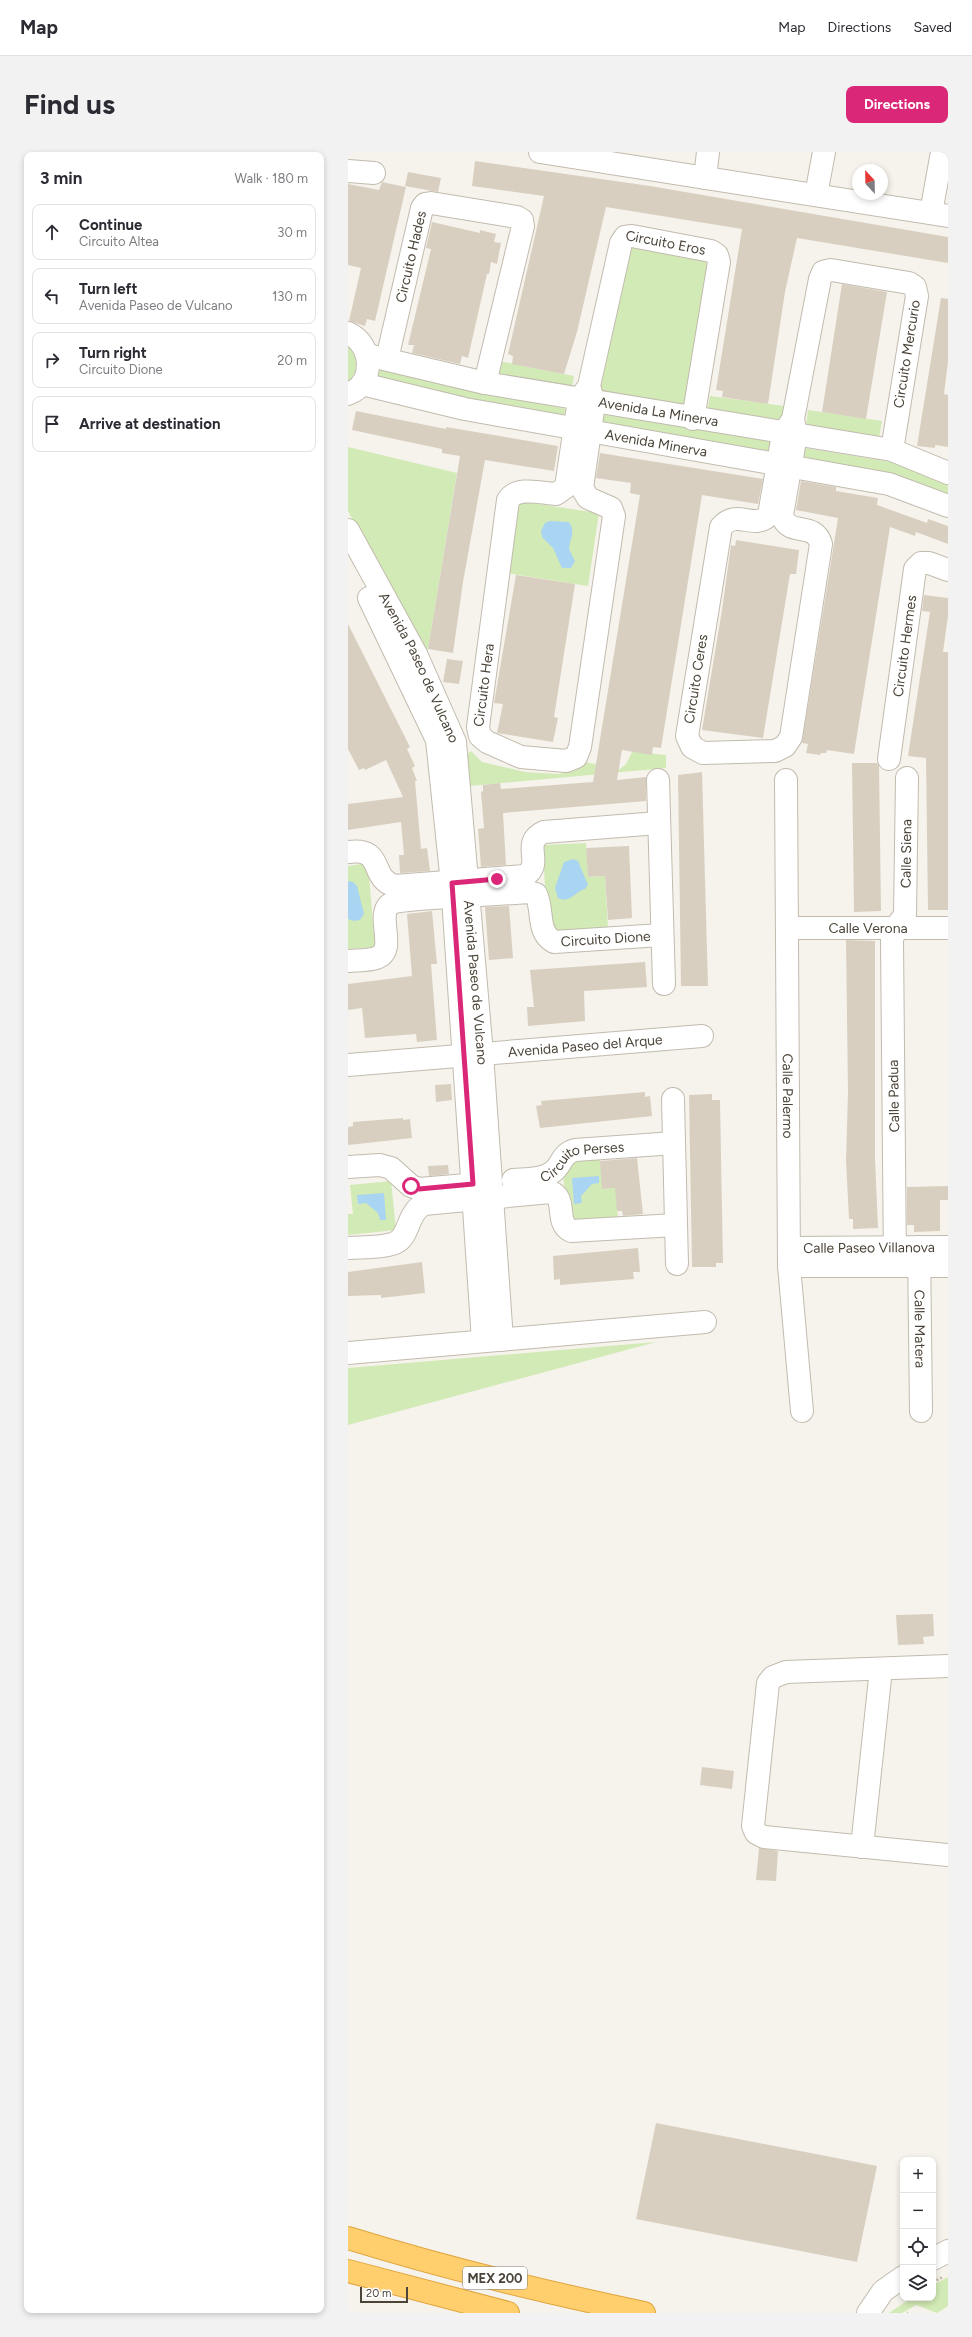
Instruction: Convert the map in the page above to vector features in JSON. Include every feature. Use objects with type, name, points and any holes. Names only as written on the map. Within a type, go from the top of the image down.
[{"type":"highway","name":"MEX 200","points":[[348,2238],[418,2259],[582,2300],[644,2313]]},
{"type":"highway","name":"MEX 200","points":[[348,2271],[508,2313]]},
{"type":"street","points":[[540,152],[588,156],[704,178],[940,214],[942,152]]},
{"type":"street","points":[[704,178],[708,152]]},
{"type":"street","points":[[816,195],[824,152]]},
{"type":"street","points":[[348,171],[374,173]]},
{"type":"street","name":"Circuito Hades","points":[[377,357],[422,208],[425,204],[431,203],[517,217],[522,220],[522,226],[485,384]]},
{"type":"street","name":"Circuito Eros","points":[[587,396],[621,242],[625,237],[632,236],[712,251],[718,255],[718,262],[693,419]]},
{"type":"street","name":"Circuito Mercurio","points":[[784,465],[820,279],[824,272],[831,270],[908,283],[915,287],[917,296],[892,450]]},
{"type":"street","points":[[348,333],[377,357],[367,375],[355,389]]},
{"type":"street","name":"Avenida La Minerva","points":[[377,357],[485,384],[587,396],[693,419],[791,429],[892,450],[948,474]]},
{"type":"street","name":"Avenida Minerva","points":[[355,389],[582,431],[889,484],[948,506]]},
{"type":"street","name":"Circuito Hera","points":[[582,431],[582,488],[584,494],[588,498],[611,508],[614,516],[580,747],[576,757],[566,761],[521,757],[487,742],[480,736],[478,727],[508,500],[512,495],[519,491],[556,494],[562,492],[566,487],[582,431],[587,396]]},
{"type":"street","name":"Circuito Ceres","points":[[784,465],[782,516],[784,523],[789,527],[814,532],[819,536],[821,544],[791,737],[785,746],[774,751],[703,753],[692,747],[687,736],[721,527],[726,521],[734,518],[757,522],[764,520],[769,515],[784,465]]},
{"type":"street","name":"Avenida Paseo de Vulcano","points":[[348,530],[408,658],[437,740],[460,890],[483,1191],[492,1340]]},
{"type":"street","name":"Avenida Paseo de Vulcano","points":[[348,556],[408,658]]},
{"type":"street","name":"Circuito Hermes","points":[[889,759],[915,569],[921,563],[929,563],[948,570]]},
{"type":"street","name":"Calle Siena","points":[[896,927],[905,915],[907,778]]},
{"type":"street","name":"Circuito Dione","points":[[658,780],[661,935],[664,984]]},
{"type":"street","name":"Calle Palermo","points":[[786,780],[789,1257],[802,1411]]},
{"type":"street","points":[[348,960],[376,958],[383,954],[386,947],[386,912],[389,906],[395,902],[524,876],[531,872],[534,866],[532,842],[536,835],[544,832],[658,823]]},
{"type":"street","points":[[348,852],[366,852],[372,856],[383,879],[388,884],[395,886],[460,890]]},
{"type":"street","name":"Circuito Dione","points":[[460,890],[530,892],[536,894],[539,900],[542,932],[546,938],[554,942],[661,935]]},
{"type":"street","name":"Calle Padua","points":[[895,1257],[892,940],[896,927]]},
{"type":"street","name":"Calle Verona","points":[[788,928],[948,928]]},
{"type":"street","name":"Avenida Paseo del Arque","points":[[348,1065],[702,1036]]},
{"type":"street","points":[[673,1099],[677,1264]]},
{"type":"street","name":"Circuito Perses","points":[[483,1191],[544,1177],[557,1167],[562,1157],[575,1150],[674,1143]]},
{"type":"street","points":[[348,1167],[380,1165],[391,1168],[411,1186],[419,1189],[483,1191]]},
{"type":"street","points":[[348,1248],[392,1244],[401,1239],[412,1213],[424,1204],[483,1191]]},
{"type":"street","name":"Circuito Perses","points":[[483,1191],[551,1192],[557,1194],[560,1200],[563,1223],[565,1228],[571,1231],[676,1224]]},
{"type":"street","name":"Calle Paseo Villanova","points":[[919,1257],[948,1247]]},
{"type":"street","name":"Calle Paseo Villanova","points":[[789,1257],[919,1257],[948,1266]]},
{"type":"street","name":"Calle Matera","points":[[919,1257],[921,1411]]},
{"type":"street","points":[[348,1353],[705,1322]]},
{"type":"street","points":[[948,1666],[786,1672],[773,1677],[768,1683],[753,1826],[756,1833],[764,1837],[948,1855]]},
{"type":"street","points":[[862,1847],[881,1668]]},
{"type":"street","points":[[936,2257],[948,2251]]},
{"type":"street","points":[[868,2313],[883,2291],[900,2279]]},
{"type":"path","points":[[936,2280],[948,2274]]},
{"type":"green space","points":[[630,247],[708,261],[684,408],[592,397]]},
{"type":"green space","points":[[348,346],[354,354],[356,364],[354,374],[348,382]]},
{"type":"green space","points":[[499,361],[574,376],[571,392],[496,377]]},
{"type":"green space","points":[[375,368],[566,409],[563,419],[372,379]]},
{"type":"green space","points":[[710,396],[784,406],[782,423],[707,412]]},
{"type":"green space","points":[[808,410],[882,421],[879,438],[806,426]]},
{"type":"green space","points":[[601,414],[775,441],[773,453],[599,426]]},
{"type":"green space","points":[[348,447],[457,473],[428,649],[423,652],[348,511]]},
{"type":"green space","points":[[805,448],[891,462],[948,484],[948,497],[803,460]]},
{"type":"green space","points":[[517,501],[599,513],[588,586],[506,573]]},
{"type":"green space","points":[[471,751],[482,762],[525,772],[558,774],[574,771],[585,762],[620,769],[626,764],[632,752],[666,755],[666,768],[470,786],[467,754]]},
{"type":"green space","points":[[586,843],[588,877],[605,876],[608,929],[547,932],[543,845]]},
{"type":"green space","points":[[368,863],[375,947],[348,949],[348,866]]},
{"type":"green space","points":[[600,1158],[603,1189],[620,1187],[616,1193],[618,1217],[567,1222],[562,1161]]},
{"type":"green space","points":[[391,1181],[396,1230],[348,1235],[348,1214],[353,1214],[350,1185]]},
{"type":"green space","points":[[656,1342],[348,1425],[348,1368]]},
{"type":"green space","points":[[948,2277],[948,2306],[937,2313],[916,2305],[902,2313],[889,2313],[907,2301],[936,2301],[936,2283]]},
{"type":"water","points":[[549,521],[569,522],[571,526],[572,532],[569,549],[575,561],[571,568],[562,568],[553,548],[542,537],[541,531],[545,523]]},
{"type":"water","points":[[573,859],[578,861],[588,885],[585,889],[581,890],[569,899],[566,900],[558,898],[555,888],[564,862]]},
{"type":"water","points":[[348,881],[353,882],[357,886],[364,914],[360,920],[354,921],[348,919]]},
{"type":"water","points":[[599,1176],[599,1183],[592,1184],[581,1196],[582,1203],[574,1204],[572,1178]]},
{"type":"water","points":[[384,1193],[386,1220],[380,1220],[378,1213],[366,1203],[358,1204],[357,1195]]},
{"type":"building","points":[[475,161],[650,186],[948,237],[948,263],[797,238],[785,292],[768,404],[722,397],[723,391],[716,390],[742,229],[606,207],[577,332],[564,374],[512,364],[513,356],[508,354],[544,196],[472,186]]},
{"type":"building","points":[[408,172],[441,178],[438,192],[405,186]]},
{"type":"building","points":[[382,182],[406,187],[375,321],[367,319],[365,326],[349,321],[361,268],[348,265],[348,184],[379,190]]},
{"type":"building","points":[[432,222],[480,233],[480,230],[496,234],[494,242],[501,243],[497,264],[491,262],[489,274],[487,274],[468,358],[462,356],[460,364],[412,353],[414,345],[408,345],[431,249],[426,248]]},
{"type":"building","points":[[842,284],[887,292],[866,419],[822,412]]},
{"type":"building","points":[[941,298],[948,299],[948,362],[944,394],[948,395],[948,447],[935,445],[935,448],[917,446]]},
{"type":"building","points":[[356,411],[446,429],[446,427],[558,446],[554,471],[485,460],[463,582],[453,653],[428,649],[460,456],[442,453],[442,449],[352,430]]},
{"type":"building","points":[[600,453],[763,479],[758,504],[702,495],[661,748],[653,747],[652,755],[622,750],[617,780],[646,777],[646,801],[503,813],[506,865],[481,867],[478,829],[484,828],[481,792],[483,791],[483,785],[500,783],[501,789],[593,782],[640,495],[630,493],[631,483],[596,478]]},
{"type":"building","points":[[801,481],[836,487],[836,491],[878,498],[877,505],[927,523],[928,519],[948,526],[948,544],[916,532],[915,536],[890,527],[854,754],[827,750],[826,753],[821,753],[820,755],[806,753],[808,744],[802,743],[838,518],[796,510]]},
{"type":"building","points":[[736,540],[799,550],[796,574],[790,574],[763,738],[702,730],[731,545],[735,546]]},
{"type":"building","points":[[516,575],[575,584],[554,717],[558,718],[553,742],[497,733],[503,704],[494,703]]},
{"type":"building","points":[[924,595],[948,598],[948,616],[943,652],[948,652],[948,910],[928,910],[926,758],[908,756],[930,612],[922,611]]},
{"type":"building","points":[[348,624],[410,747],[407,749],[415,766],[412,768],[417,781],[415,781],[421,849],[427,848],[430,871],[400,873],[399,855],[404,855],[401,822],[348,830],[348,804],[403,797],[386,760],[365,770],[364,768],[359,770],[348,749]]},
{"type":"building","points":[[447,659],[463,661],[459,684],[443,682]]},
{"type":"building","points":[[852,763],[877,763],[879,766],[881,911],[854,912]]},
{"type":"building","points":[[702,772],[708,986],[681,986],[678,775]]},
{"type":"building","points":[[629,846],[632,918],[608,920],[605,876],[588,877],[586,848]]},
{"type":"building","points":[[509,906],[513,958],[489,960],[485,907]]},
{"type":"building","points":[[432,911],[437,964],[431,964],[437,1040],[417,1042],[416,1034],[365,1038],[362,1008],[348,1010],[348,984],[412,976],[407,914]]},
{"type":"building","points":[[846,940],[875,941],[875,1159],[878,1228],[853,1229],[853,1219],[849,1219],[846,1160],[848,1093]]},
{"type":"building","points":[[645,962],[647,987],[584,991],[585,1021],[528,1026],[527,1007],[534,1007],[530,970]]},
{"type":"building","points":[[451,1084],[452,1100],[436,1102],[435,1085]]},
{"type":"building","points":[[645,1092],[645,1097],[650,1096],[652,1116],[540,1128],[536,1106],[542,1105],[541,1101]]},
{"type":"building","points":[[712,1094],[712,1100],[720,1100],[723,1263],[716,1263],[716,1267],[692,1267],[689,1095]]},
{"type":"building","points":[[403,1118],[403,1120],[410,1119],[412,1138],[348,1145],[348,1127],[353,1126],[353,1122]]},
{"type":"building","points":[[637,1158],[643,1214],[623,1216],[622,1211],[617,1211],[615,1188],[602,1189],[600,1161]]},
{"type":"building","points":[[448,1165],[449,1174],[429,1176],[428,1166]]},
{"type":"building","points":[[948,1186],[948,1200],[940,1200],[940,1231],[914,1232],[914,1225],[907,1225],[907,1187]]},
{"type":"building","points":[[638,1248],[640,1272],[633,1272],[634,1279],[560,1285],[560,1279],[554,1280],[553,1256]]},
{"type":"building","points":[[422,1262],[425,1293],[381,1298],[381,1295],[348,1296],[348,1272]]},
{"type":"building","points":[[933,1614],[934,1636],[923,1637],[924,1644],[898,1645],[896,1615]]},
{"type":"building","points":[[702,1767],[734,1771],[732,1789],[700,1785]]},
{"type":"building","points":[[759,1848],[778,1851],[776,1881],[756,1880]]},
{"type":"building","points":[[656,2123],[877,2166],[857,2262],[636,2219]]},
{"type":"route","points":[[411,1186],[419,1189],[473,1184],[452,883],[497,879]]}]
